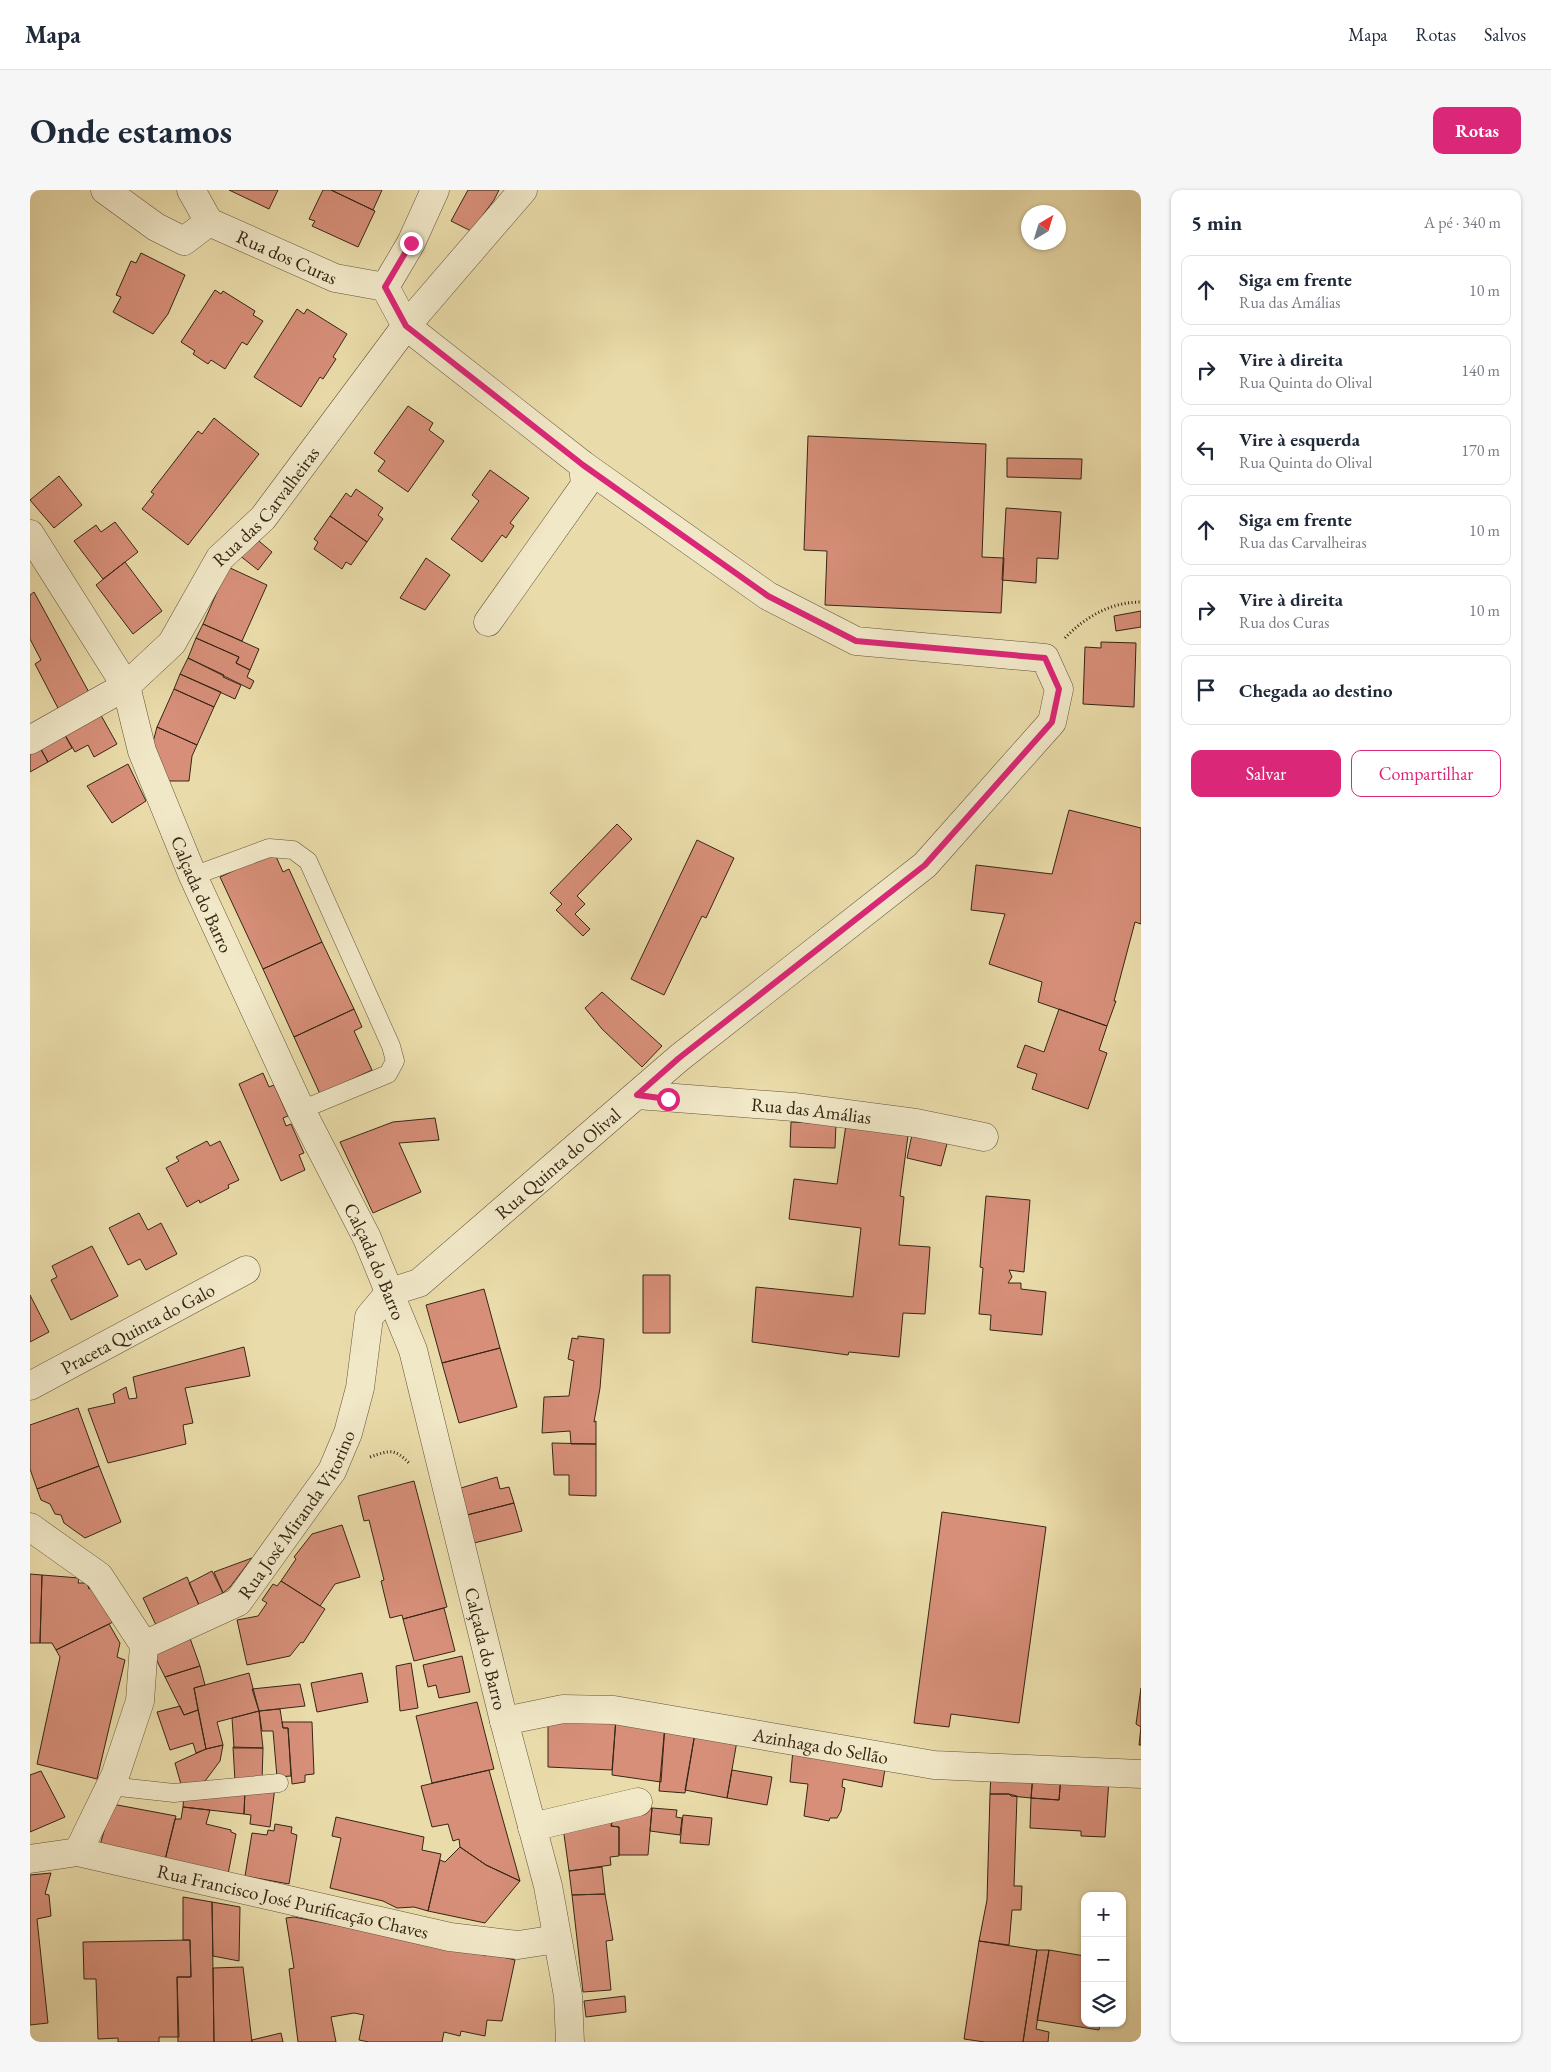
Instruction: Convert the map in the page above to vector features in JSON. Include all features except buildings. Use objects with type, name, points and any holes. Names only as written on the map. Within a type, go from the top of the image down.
[{"type":"street","points":[[105,190],[156,227],[184,241],[208,222],[191,190]]},
{"type":"street","points":[[435,190],[411,243],[385,287],[406,326],[583,465],[768,596],[856,641],[1045,658]]},
{"type":"street","name":"Rua das Carvalheiras","points":[[30,740],[126,686],[172,643],[220,558],[263,518],[406,326],[524,190]]},
{"type":"street","name":"Rua dos Curas","points":[[208,222],[335,278],[385,287]]},
{"type":"street","points":[[488,622],[586,485],[583,465]]},
{"type":"street","name":"Calçada do Barro","points":[[30,534],[126,686],[142,750],[193,876],[301,1110],[367,1238],[413,1350],[504,1721],[548,1886],[568,1996],[570,2042]]},
{"type":"street","name":"Rua Quinta do Olival","points":[[390,1292],[419,1282],[679,1058],[925,865],[1052,722],[1059,689],[1045,658]]},
{"type":"street","name":"Rua das Amálias","points":[[637,1095],[794,1107],[916,1123],[984,1137]]},
{"type":"street","name":"Praceta Quinta do Galo","points":[[30,1386],[246,1270]]},
{"type":"street","name":"Rua José Miranda Vitorino","points":[[144,1645],[238,1602],[332,1471],[348,1433],[360,1388],[369,1317],[390,1292]]},
{"type":"street","points":[[30,1527],[99,1576],[144,1645],[140,1701],[110,1786],[78,1852]]},
{"type":"street","name":"Azinhaga do Sellão","points":[[504,1721],[564,1709],[614,1710],[934,1765],[1141,1774]]},
{"type":"street","points":[[532,1827],[638,1802]]},
{"type":"street","name":"Rua Francisco José Purificação Chaves","points":[[30,1859],[78,1852],[450,1937],[518,1945],[557,1939]]},
{"type":"lane","points":[[193,876],[269,848],[293,850],[308,861],[391,1046],[395,1061],[388,1074],[301,1110]]},
{"type":"lane","points":[[110,1786],[174,1793],[279,1783]]},
{"type":"path","points":[[1045,658],[1081,621],[1122,602],[1141,602]]},
{"type":"path","points":[[332,1471],[388,1451],[399,1453],[412,1466]]},
{"type":"route","points":[[411,243],[385,287],[406,326],[583,465],[768,596],[856,641],[1045,658],[1059,689],[1052,722],[925,865],[679,1058],[637,1095],[668,1099]]}]
